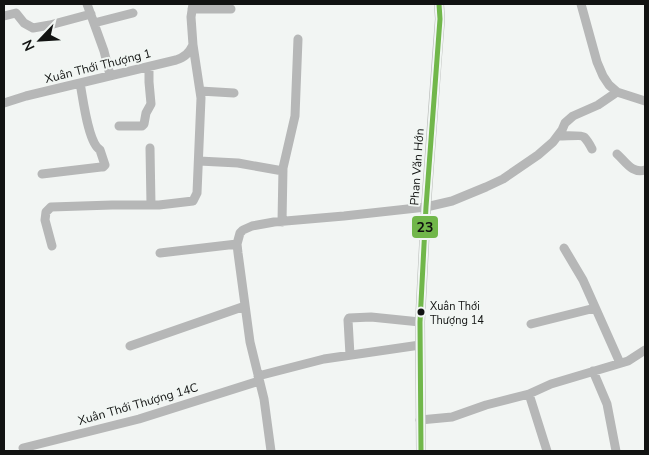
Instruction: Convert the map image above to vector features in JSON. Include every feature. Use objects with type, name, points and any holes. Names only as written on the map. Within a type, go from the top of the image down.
[{"type":"main road","name":"Phan Văn Hớn","points":[[420,451],[420,322],[426,207],[440,20],[439,4]]},
{"type":"street","points":[[88,4],[110,76]]},
{"type":"street","points":[[581,4],[597,62],[603,76],[617,92],[645,101]]},
{"type":"street","points":[[52,246],[45,220],[46,212],[51,208],[151,205],[193,201],[198,192],[201,108],[193,45],[193,6],[230,9]]},
{"type":"street","points":[[4,16],[16,13],[24,24],[34,28],[91,14]]},
{"type":"street","points":[[94,23],[133,13]]},
{"type":"street","points":[[282,222],[283,171],[295,116],[298,38]]},
{"type":"street","name":"Xuân Thới Thượng 1","points":[[4,103],[181,58],[189,52],[193,45]]},
{"type":"street","points":[[119,126],[142,126],[144,124],[146,113],[151,104],[149,67]]},
{"type":"street","points":[[42,174],[103,167],[105,165],[100,150],[91,137],[80,83]]},
{"type":"street","points":[[200,91],[234,93]]},
{"type":"street","points":[[271,451],[265,405],[250,342],[237,244],[240,233],[252,226],[426,207],[452,200],[503,179],[538,155],[553,142],[565,123],[573,116],[598,105],[617,92]]},
{"type":"street","points":[[558,136],[582,136],[592,148]]},
{"type":"street","points":[[150,148],[151,205]]},
{"type":"street","points":[[617,154],[634,171],[640,172],[645,170]]},
{"type":"street","points":[[199,161],[238,163],[283,171]]},
{"type":"street","points":[[160,253],[237,244]]},
{"type":"street","points":[[564,248],[583,280],[620,363]]},
{"type":"street","points":[[130,346],[245,306]]},
{"type":"street","points":[[531,324],[595,308]]},
{"type":"street","points":[[350,355],[348,320],[350,318],[371,317],[420,322]]},
{"type":"street","name":"Xuân Thới Thượng 14C","points":[[23,448],[139,419],[295,366],[324,359],[420,345]]},
{"type":"street","points":[[420,420],[452,417],[486,405],[529,394],[551,384],[628,360],[645,350]]},
{"type":"street","points":[[593,372],[607,404],[616,451]]},
{"type":"street","points":[[529,394],[547,451]]},
{"type":"transit line","name":"23","points":[[421,451],[420,322],[426,207],[440,19],[439,4]]},
{"type":"place","name":"Xuân Thới Thượng 14","points":[[421,312]]}]
